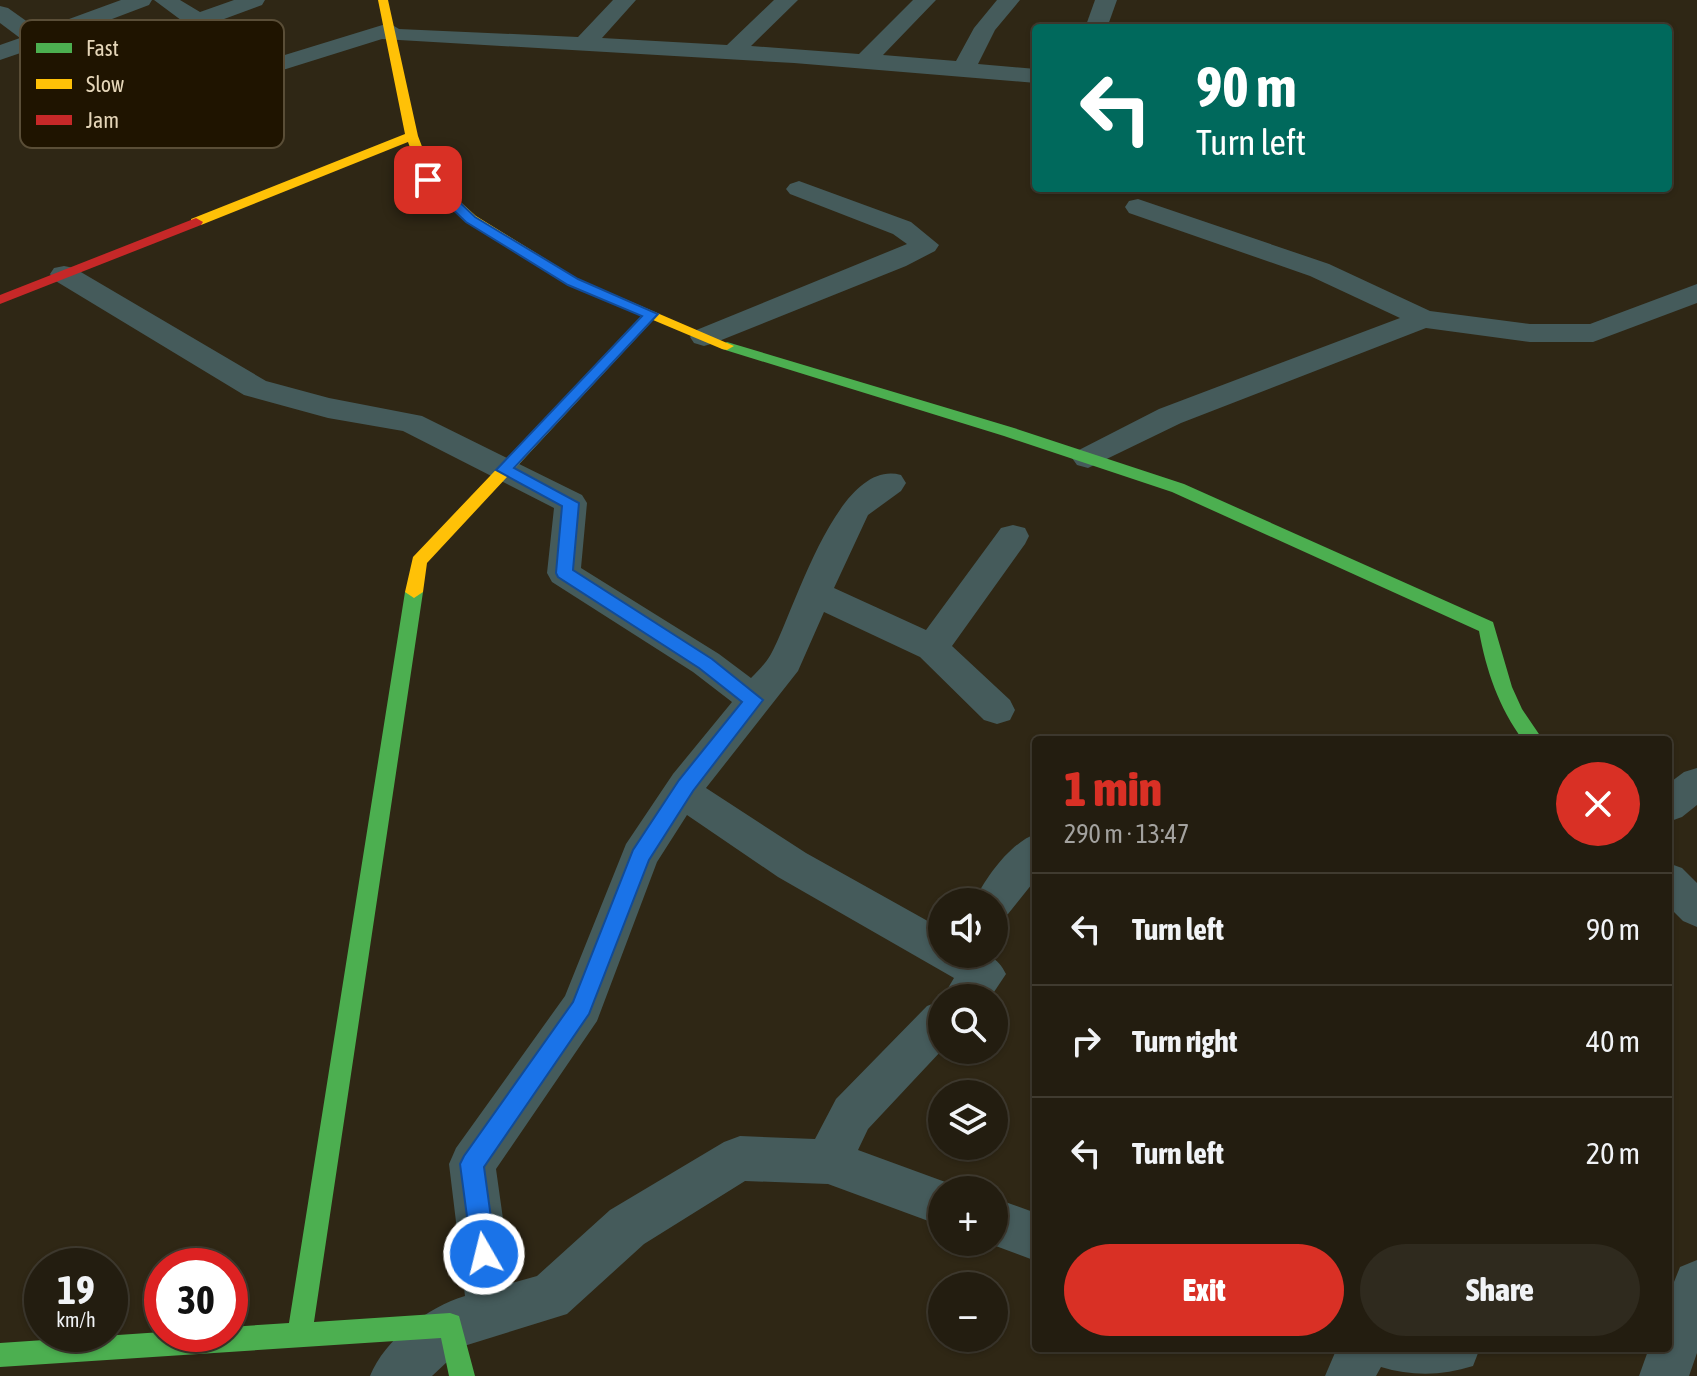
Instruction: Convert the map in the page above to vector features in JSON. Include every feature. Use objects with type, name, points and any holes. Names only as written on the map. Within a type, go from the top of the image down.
[{"type":"street","points":[[90,20],[141,0]]},
{"type":"street","points":[[165,0],[195,20]]},
{"type":"street","points":[[200,20],[254,0]]},
{"type":"street","points":[[585,43],[625,0]]},
{"type":"street","points":[[732,52],[787,0]]},
{"type":"street","points":[[865,60],[925,0]]},
{"type":"street","points":[[964,69],[985,28],[1009,0]]},
{"type":"street","points":[[1097,24],[1106,0]]},
{"type":"street","points":[[388,1],[390,32],[412,136],[428,180],[471,219],[573,282],[704,337],[1178,488],[1487,627],[1494,671],[1520,726],[1530,736]]},
{"type":"street","points":[[0,13],[20,27]]},
{"type":"street","points":[[284,63],[390,32],[865,60],[1032,76]]},
{"type":"street","points":[[0,53],[20,46]]},
{"type":"street","points":[[0,300],[412,136]]},
{"type":"street","points":[[704,337],[926,245],[902,228],[799,189]]},
{"type":"street","points":[[1138,207],[1327,272],[1382,296],[1423,319],[1530,333],[1593,333],[1697,292]]},
{"type":"street","points":[[64,274],[255,388],[328,408],[411,423],[571,503],[564,573],[706,663],[754,700]]},
{"type":"street","points":[[300,1335],[419,561],[651,314]]},
{"type":"street","points":[[1088,458],[1170,416],[1423,319]]},
{"type":"street","points":[[462,1376],[471,1319],[472,1164],[582,1007],[640,856],[682,792],[785,662],[814,593],[856,508],[890,483]]},
{"type":"street","points":[[932,648],[1013,536]]},
{"type":"street","points":[[814,593],[932,648],[997,710]]},
{"type":"street","points":[[1672,803],[1697,783]]},
{"type":"street","points":[[682,792],[792,865],[928,941]]},
{"type":"street","points":[[1005,888],[1032,855]]},
{"type":"street","points":[[1672,884],[1697,909]]},
{"type":"street","points":[[975,968],[985,974],[976,984]]},
{"type":"street","points":[[828,1162],[852,1114],[928,1035]]},
{"type":"street","points":[[0,1355],[300,1335],[471,1319],[550,1297],[627,1227],[740,1158],[828,1162],[928,1198]]},
{"type":"street","points":[[1008,1227],[1032,1236]]},
{"type":"street","points":[[1672,1282],[1697,1273]]},
{"type":"street","points":[[1668,1374],[1697,1284]]},
{"type":"street","points":[[395,1376],[471,1319]]},
{"type":"street","points":[[1350,1376],[1362,1352]]},
{"type":"traffic: fast","points":[[727,346],[1009,432],[1178,488],[1487,627],[1503,687],[1531,736]]},
{"type":"traffic: fast","points":[[300,1335],[414,592]]},
{"type":"traffic: fast","points":[[0,1355],[450,1325],[462,1376]]},
{"type":"traffic: slow","points":[[196,222],[412,136],[383,0]]},
{"type":"traffic: slow","points":[[412,136],[428,180],[471,219],[573,282],[727,346]]},
{"type":"traffic: slow","points":[[414,592],[419,561],[651,314]]},
{"type":"traffic: jam","points":[[0,300],[196,222]]},
{"type":"route","points":[[428,180],[471,219],[573,282],[651,314],[504,470],[571,503],[564,573],[706,663],[754,700],[686,785],[640,856],[582,1007],[472,1164],[484,1254]]}]
